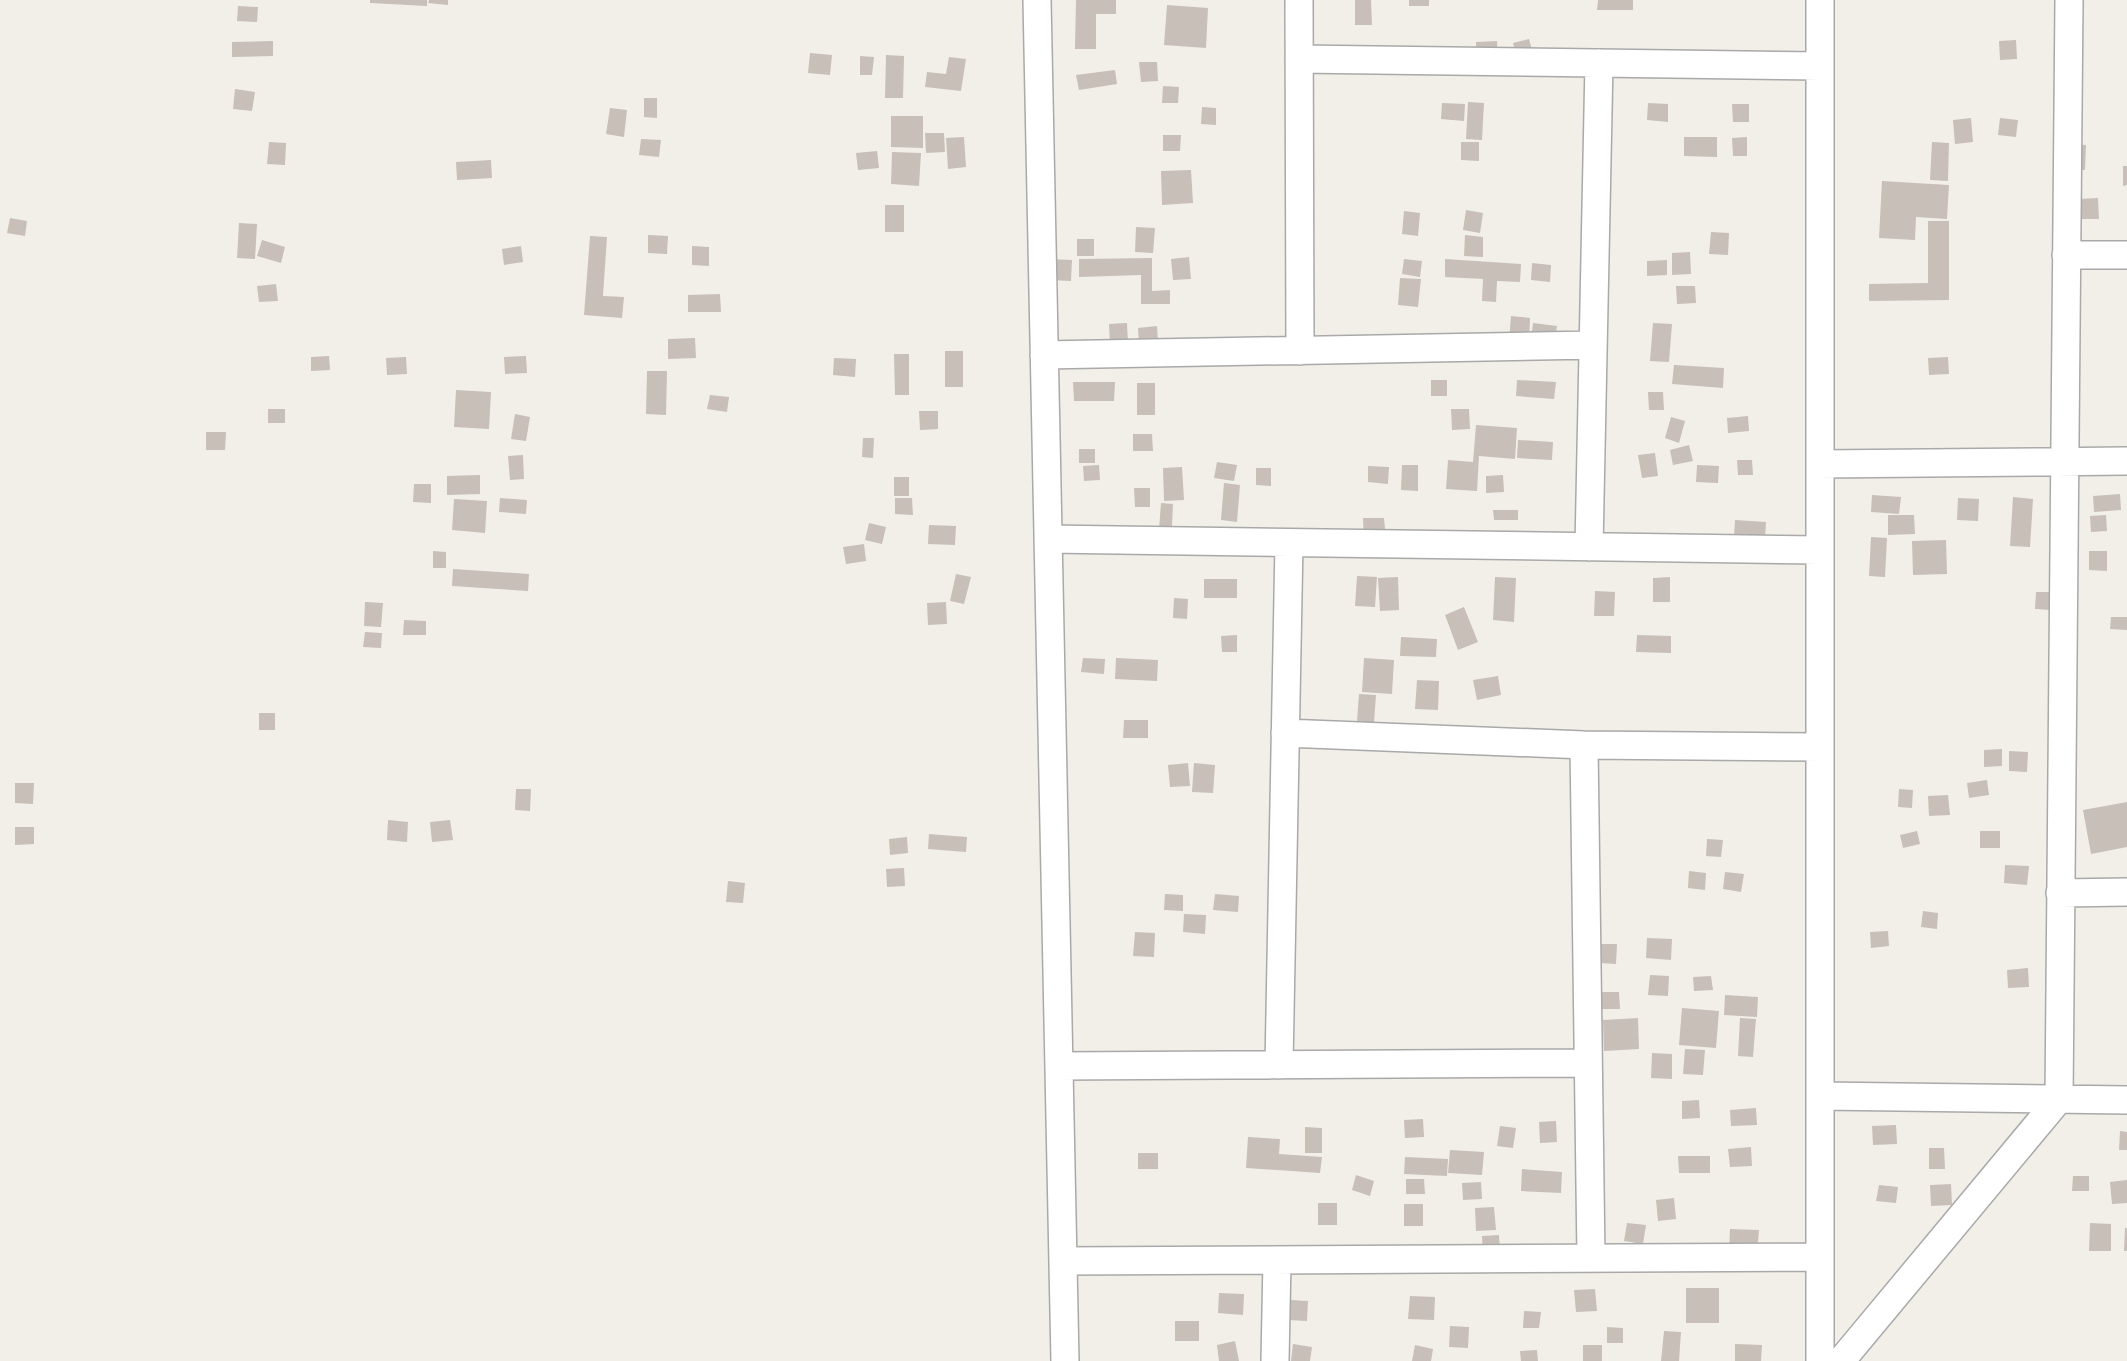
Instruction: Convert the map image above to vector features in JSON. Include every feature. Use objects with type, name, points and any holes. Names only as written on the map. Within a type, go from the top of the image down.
[{"type":"street","points":[[1037,0],[1065,1361]]},
{"type":"street","points":[[1299,0],[1300,351]]},
{"type":"street","points":[[1820,0],[1821,1361]]},
{"type":"street","points":[[1841,1361],[2059,1099],[2069,0]]},
{"type":"street","points":[[1299,59],[1820,66]]},
{"type":"street","points":[[1589,547],[1599,63]]},
{"type":"street","points":[[2066,255],[2127,255]]},
{"type":"street","points":[[1044,356],[1593,345]]},
{"type":"street","points":[[1820,464],[2127,461]]},
{"type":"street","points":[[1048,539],[1820,550]]},
{"type":"street","points":[[1279,1065],[1289,543]]},
{"type":"street","points":[[1285,733],[1584,745],[1820,747]]},
{"type":"street","points":[[1584,745],[1591,1258]]},
{"type":"street","points":[[2060,893],[2127,892]]},
{"type":"street","points":[[1059,1066],[1588,1063]]},
{"type":"street","points":[[1820,1096],[2127,1100]]},
{"type":"street","points":[[1063,1261],[1820,1257]]},
{"type":"street","points":[[1275,1361],[1277,1260]]},
{"type":"building","points":[[370,0],[427,0],[427,6],[370,3]]},
{"type":"building","points":[[429,0],[448,0],[448,5],[428,3]]},
{"type":"building","points":[[1076,0],[1116,0],[1116,14],[1096,14],[1096,49],[1075,49]]},
{"type":"building","points":[[1355,0],[1371,0],[1372,25],[1355,25]]},
{"type":"building","points":[[1409,0],[1429,0],[1429,6],[1409,6]]},
{"type":"building","points":[[1598,0],[1633,0],[1633,10],[1597,10]]},
{"type":"building","points":[[1167,5],[1208,8],[1206,48],[1164,45]]},
{"type":"building","points":[[238,6],[258,7],[257,22],[237,21]]},
{"type":"building","points":[[1529,39],[1534,57],[1518,62],[1513,43]]},
{"type":"building","points":[[2016,40],[2017,59],[2000,60],[1999,41]]},
{"type":"building","points":[[273,41],[273,56],[232,57],[232,42]]},
{"type":"building","points":[[1497,41],[1498,64],[1477,65],[1476,42]]},
{"type":"building","points":[[810,53],[832,55],[830,75],[808,73]]},
{"type":"building","points":[[886,55],[904,56],[903,98],[885,98]]},
{"type":"building","points":[[860,56],[874,57],[872,75],[860,75]]},
{"type":"building","points":[[949,57],[966,59],[961,91],[925,87],[927,72],[946,74]]},
{"type":"building","points":[[1139,62],[1157,62],[1158,81],[1141,82]]},
{"type":"building","points":[[1115,70],[1117,84],[1079,90],[1076,75]]},
{"type":"building","points":[[1163,86],[1179,87],[1178,103],[1162,103]]},
{"type":"building","points":[[235,89],[255,92],[252,111],[233,109]]},
{"type":"building","points":[[644,98],[657,98],[657,118],[644,117]]},
{"type":"building","points":[[1468,102],[1484,103],[1482,140],[1466,139]]},
{"type":"building","points":[[1442,103],[1465,104],[1464,121],[1441,119]]},
{"type":"building","points":[[1648,103],[1668,104],[1668,122],[1647,120]]},
{"type":"building","points":[[1732,104],[1749,104],[1749,122],[1733,122]]},
{"type":"building","points":[[1202,107],[1216,108],[1216,125],[1201,124]]},
{"type":"building","points":[[610,108],[627,110],[624,137],[606,134]]},
{"type":"building","points":[[891,116],[923,116],[923,148],[891,147]]},
{"type":"building","points":[[1971,118],[1973,142],[1955,144],[1953,120]]},
{"type":"building","points":[[2000,118],[2018,120],[2016,137],[1998,135]]},
{"type":"building","points":[[925,133],[944,133],[945,152],[926,153]]},
{"type":"building","points":[[1163,135],[1181,135],[1180,151],[1163,151]]},
{"type":"building","points":[[964,137],[966,167],[948,169],[946,138]]},
{"type":"building","points":[[1684,137],[1717,137],[1717,157],[1684,156]]},
{"type":"building","points":[[1747,137],[1747,156],[1733,156],[1732,138]]},
{"type":"building","points":[[641,139],[661,140],[659,157],[639,155]]},
{"type":"building","points":[[269,142],[286,143],[285,165],[267,164]]},
{"type":"building","points":[[1461,142],[1479,142],[1479,161],[1461,160]]},
{"type":"building","points":[[1932,142],[1949,143],[1948,181],[1930,180]]},
{"type":"building","points":[[2070,144],[2086,145],[2085,170],[2068,169]]},
{"type":"building","points":[[877,151],[879,168],[858,170],[856,153]]},
{"type":"building","points":[[892,152],[921,153],[919,186],[891,184]]},
{"type":"building","points":[[491,160],[492,178],[457,180],[456,162]]},
{"type":"building","points":[[2123,166],[2127,166],[2127,185],[2123,186]]},
{"type":"building","points":[[1191,170],[1193,203],[1162,205],[1161,171]]},
{"type":"building","points":[[1882,181],[1949,185],[1947,219],[1916,217],[1915,240],[1879,238]]},
{"type":"building","points":[[2098,198],[2099,219],[2081,219],[2080,199]]},
{"type":"building","points":[[885,205],[904,205],[904,232],[885,232]]},
{"type":"building","points":[[1466,210],[1483,213],[1480,233],[1463,230]]},
{"type":"building","points":[[1404,211],[1420,213],[1418,236],[1402,234]]},
{"type":"building","points":[[10,218],[27,221],[25,236],[7,233]]},
{"type":"building","points":[[1928,221],[1949,221],[1949,300],[1869,301],[1869,284],[1928,283]]},
{"type":"building","points":[[239,223],[257,224],[255,259],[237,258]]},
{"type":"building","points":[[1136,227],[1155,228],[1153,253],[1135,252]]},
{"type":"building","points":[[1711,232],[1729,233],[1728,255],[1709,254]]},
{"type":"building","points":[[648,235],[668,236],[667,254],[648,253]]},
{"type":"building","points":[[1465,235],[1483,237],[1483,257],[1464,256]]},
{"type":"building","points":[[590,236],[607,237],[603,296],[624,297],[622,318],[584,315]]},
{"type":"building","points":[[1077,239],[1094,239],[1094,256],[1077,256]]},
{"type":"building","points":[[262,240],[285,247],[281,263],[257,256]]},
{"type":"building","points":[[521,246],[523,262],[504,265],[502,249]]},
{"type":"building","points":[[692,246],[709,247],[709,266],[692,265]]},
{"type":"building","points":[[1690,252],[1691,274],[1672,275],[1672,253]]},
{"type":"building","points":[[1189,257],[1191,279],[1173,280],[1171,259]]},
{"type":"building","points":[[1152,258],[1152,291],[1170,290],[1170,304],[1141,304],[1141,275],[1079,277],[1079,259]]},
{"type":"building","points":[[1049,259],[1072,260],[1071,281],[1048,280]]},
{"type":"building","points":[[1404,259],[1422,261],[1420,277],[1402,274]]},
{"type":"building","points":[[1445,259],[1521,264],[1520,282],[1497,281],[1496,302],[1482,301],[1483,279],[1445,277]]},
{"type":"building","points":[[1667,260],[1667,275],[1647,276],[1647,261]]},
{"type":"building","points":[[1532,263],[1551,265],[1550,282],[1531,280]]},
{"type":"building","points":[[1400,278],[1421,279],[1418,307],[1398,305]]},
{"type":"building","points":[[276,284],[278,301],[259,302],[257,286]]},
{"type":"building","points":[[1676,286],[1695,286],[1696,303],[1677,304]]},
{"type":"building","points":[[720,294],[721,312],[688,312],[688,295]]},
{"type":"building","points":[[1511,316],[1530,318],[1529,343],[1509,341]]},
{"type":"building","points":[[1127,323],[1128,343],[1110,345],[1109,324]]},
{"type":"building","points":[[1533,323],[1557,326],[1554,343],[1531,340]]},
{"type":"building","points":[[1653,323],[1672,324],[1669,362],[1650,361]]},
{"type":"building","points":[[1157,326],[1158,342],[1139,343],[1138,328]]},
{"type":"building","points":[[695,338],[696,358],[668,359],[668,339]]},
{"type":"building","points":[[945,351],[963,351],[963,387],[945,387]]},
{"type":"building","points":[[894,354],[909,354],[909,395],[895,395]]},
{"type":"building","points":[[329,356],[330,370],[311,371],[311,357]]},
{"type":"building","points":[[526,356],[527,373],[505,374],[504,357]]},
{"type":"building","points":[[406,357],[407,374],[387,375],[386,358]]},
{"type":"building","points":[[1948,357],[1949,374],[1929,375],[1928,358]]},
{"type":"building","points":[[834,358],[856,359],[855,377],[833,375]]},
{"type":"building","points":[[1674,365],[1724,368],[1723,388],[1672,384]]},
{"type":"building","points":[[647,371],[667,371],[666,415],[646,414]]},
{"type":"building","points":[[1431,380],[1447,380],[1447,396],[1431,396]]},
{"type":"building","points":[[1517,380],[1556,382],[1554,399],[1516,396]]},
{"type":"building","points":[[1073,382],[1115,382],[1114,401],[1074,401]]},
{"type":"building","points":[[1137,383],[1155,383],[1155,415],[1137,415]]},
{"type":"building","points":[[456,390],[491,392],[489,429],[454,427]]},
{"type":"building","points":[[1648,392],[1663,392],[1664,410],[1649,410]]},
{"type":"building","points":[[710,395],[729,397],[727,412],[707,409]]},
{"type":"building","points":[[268,409],[285,409],[285,423],[268,423]]},
{"type":"building","points":[[1451,409],[1469,409],[1470,429],[1452,430]]},
{"type":"building","points":[[919,411],[938,411],[938,429],[920,430]]},
{"type":"building","points":[[515,414],[530,417],[526,441],[511,439]]},
{"type":"building","points":[[1748,416],[1749,431],[1728,433],[1727,418]]},
{"type":"building","points":[[1671,417],[1685,421],[1679,443],[1665,438]]},
{"type":"building","points":[[1476,425],[1517,428],[1515,459],[1479,456],[1477,491],[1446,489],[1448,460],[1473,462]]},
{"type":"building","points":[[206,432],[226,432],[225,450],[206,450]]},
{"type":"building","points":[[1133,434],[1152,434],[1153,451],[1133,451]]},
{"type":"building","points":[[863,438],[874,438],[873,458],[862,457]]},
{"type":"building","points":[[1518,440],[1553,442],[1552,460],[1517,458]]},
{"type":"building","points":[[1689,445],[1693,461],[1673,465],[1670,450]]},
{"type":"building","points":[[1079,449],[1095,449],[1095,463],[1079,463]]},
{"type":"building","points":[[1655,453],[1658,476],[1642,478],[1638,455]]},
{"type":"building","points":[[523,455],[524,479],[510,480],[508,456]]},
{"type":"building","points":[[1737,460],[1752,460],[1753,475],[1738,475]]},
{"type":"building","points":[[1217,462],[1237,465],[1234,481],[1214,478]]},
{"type":"building","points":[[1099,465],[1100,480],[1084,481],[1083,466]]},
{"type":"building","points":[[1402,465],[1418,465],[1418,491],[1401,490]]},
{"type":"building","points":[[1697,465],[1719,466],[1718,483],[1696,482]]},
{"type":"building","points":[[1368,466],[1389,467],[1388,484],[1368,482]]},
{"type":"building","points":[[1182,467],[1184,500],[1164,501],[1163,468]]},
{"type":"building","points":[[1256,468],[1271,468],[1271,486],[1256,485]]},
{"type":"building","points":[[480,475],[480,494],[447,495],[447,476]]},
{"type":"building","points":[[1503,475],[1504,492],[1486,493],[1486,476]]},
{"type":"building","points":[[894,477],[909,477],[909,496],[894,496]]},
{"type":"building","points":[[1224,483],[1240,485],[1237,522],[1221,520]]},
{"type":"building","points":[[414,484],[431,484],[431,503],[413,502]]},
{"type":"building","points":[[1134,488],[1150,488],[1150,507],[1135,507]]},
{"type":"building","points":[[2120,494],[2121,510],[2094,512],[2093,496]]},
{"type":"building","points":[[1872,495],[1901,497],[1899,514],[1871,512]]},
{"type":"building","points":[[2013,497],[2033,499],[2030,547],[2010,546]]},
{"type":"building","points":[[500,498],[527,500],[526,514],[499,512]]},
{"type":"building","points":[[895,498],[912,498],[913,515],[895,514]]},
{"type":"building","points":[[1958,498],[1979,499],[1978,521],[1957,520]]},
{"type":"building","points":[[454,499],[487,501],[485,533],[452,530]]},
{"type":"building","points":[[1161,503],[1173,504],[1172,526],[1187,526],[1186,545],[1158,543]]},
{"type":"building","points":[[1493,510],[1518,510],[1518,520],[1494,520]]},
{"type":"building","points":[[1888,515],[1914,515],[1915,534],[1888,535]]},
{"type":"building","points":[[2106,515],[2107,531],[2091,532],[2090,516]]},
{"type":"building","points":[[1363,518],[1384,518],[1386,540],[1364,541]]},
{"type":"building","points":[[1735,520],[1766,522],[1765,539],[1734,537]]},
{"type":"building","points":[[869,523],[886,527],[882,544],[865,540]]},
{"type":"building","points":[[929,525],[956,526],[955,545],[928,544]]},
{"type":"building","points":[[1871,537],[1887,538],[1885,577],[1869,576]]},
{"type":"building","points":[[1946,540],[1947,574],[1913,575],[1912,541]]},
{"type":"building","points":[[864,544],[866,561],[846,564],[843,547]]},
{"type":"building","points":[[433,551],[446,552],[446,568],[433,568]]},
{"type":"building","points":[[2089,551],[2107,551],[2107,571],[2089,570]]},
{"type":"building","points":[[453,569],[529,574],[528,591],[452,586]]},
{"type":"building","points":[[956,574],[971,577],[964,604],[950,601]]},
{"type":"building","points":[[1357,576],[1377,577],[1375,607],[1355,606]]},
{"type":"building","points":[[1398,577],[1399,610],[1380,611],[1378,578]]},
{"type":"building","points":[[1495,577],[1516,578],[1514,622],[1493,620]]},
{"type":"building","points":[[1670,577],[1670,602],[1653,602],[1653,578]]},
{"type":"building","points":[[1204,579],[1237,579],[1237,598],[1204,598]]},
{"type":"building","points":[[1595,591],[1615,592],[1614,616],[1594,616]]},
{"type":"building","points":[[2036,592],[2053,592],[2052,610],[2035,609]]},
{"type":"building","points":[[1174,598],[1188,599],[1187,619],[1173,618]]},
{"type":"building","points":[[365,602],[383,603],[381,627],[364,626]]},
{"type":"building","points":[[946,602],[947,624],[928,625],[927,603]]},
{"type":"building","points":[[1464,607],[1478,642],[1458,650],[1445,615]]},
{"type":"building","points":[[2111,617],[2127,617],[2127,630],[2110,629]]},
{"type":"building","points":[[404,620],[426,621],[426,635],[403,635]]},
{"type":"building","points":[[365,632],[382,633],[381,648],[363,647]]},
{"type":"building","points":[[1237,635],[1237,652],[1222,652],[1221,636]]},
{"type":"building","points":[[1637,635],[1671,636],[1671,653],[1636,652]]},
{"type":"building","points":[[1401,637],[1437,639],[1436,657],[1400,656]]},
{"type":"building","points":[[1083,658],[1105,659],[1104,674],[1081,672]]},
{"type":"building","points":[[1116,658],[1158,660],[1157,681],[1115,679]]},
{"type":"building","points":[[1364,658],[1394,660],[1392,694],[1362,692]]},
{"type":"building","points":[[1498,676],[1501,695],[1477,700],[1473,680]]},
{"type":"building","points":[[1417,680],[1439,681],[1438,710],[1415,709]]},
{"type":"building","points":[[1359,694],[1376,695],[1373,736],[1356,735]]},
{"type":"building","points":[[259,713],[275,713],[275,730],[259,730]]},
{"type":"building","points":[[1124,720],[1148,720],[1148,738],[1123,738]]},
{"type":"building","points":[[2002,749],[2002,766],[1984,767],[1984,750]]},
{"type":"building","points":[[2009,751],[2028,752],[2027,772],[2009,771]]},
{"type":"building","points":[[1188,763],[1190,786],[1170,787],[1168,765]]},
{"type":"building","points":[[1194,763],[1215,765],[1213,793],[1192,792]]},
{"type":"building","points":[[1987,780],[1989,795],[1969,798],[1967,783]]},
{"type":"building","points":[[15,783],[34,783],[33,804],[15,803]]},
{"type":"building","points":[[516,789],[531,789],[530,811],[515,810]]},
{"type":"building","points":[[1899,789],[1913,790],[1912,808],[1898,807]]},
{"type":"building","points":[[1948,795],[1950,815],[1929,816],[1928,796]]},
{"type":"building","points":[[2127,802],[2127,847],[2091,854],[2083,810]]},
{"type":"building","points":[[388,820],[408,822],[407,842],[387,840]]},
{"type":"building","points":[[450,820],[453,840],[432,842],[430,822]]},
{"type":"building","points":[[15,827],[34,827],[34,844],[15,845]]},
{"type":"building","points":[[1917,831],[1920,844],[1903,848],[1900,835]]},
{"type":"building","points":[[1980,831],[2000,831],[2000,848],[1980,848]]},
{"type":"building","points":[[929,834],[967,837],[966,852],[928,849]]},
{"type":"building","points":[[907,837],[908,853],[890,855],[889,839]]},
{"type":"building","points":[[1707,839],[1723,840],[1721,857],[1706,856]]},
{"type":"building","points":[[2005,865],[2029,866],[2027,885],[2004,883]]},
{"type":"building","points":[[904,868],[905,886],[887,887],[886,869]]},
{"type":"building","points":[[1689,871],[1706,873],[1705,890],[1688,888]]},
{"type":"building","points":[[1725,872],[1744,874],[1741,892],[1723,889]]},
{"type":"building","points":[[728,881],[745,883],[743,903],[726,902]]},
{"type":"building","points":[[1165,894],[1183,895],[1183,911],[1164,910]]},
{"type":"building","points":[[1215,894],[1239,896],[1238,912],[1213,910]]},
{"type":"building","points":[[1923,911],[1938,913],[1937,929],[1921,927]]},
{"type":"building","points":[[1184,914],[1206,915],[1205,934],[1183,932]]},
{"type":"building","points":[[1888,931],[1889,946],[1871,948],[1870,932]]},
{"type":"building","points":[[1135,932],[1155,933],[1154,957],[1133,956]]},
{"type":"building","points":[[1647,938],[1672,939],[1671,960],[1646,958]]},
{"type":"building","points":[[1600,944],[1617,944],[1616,964],[1599,963]]},
{"type":"building","points":[[2028,968],[2029,987],[2008,988],[2007,970]]},
{"type":"building","points":[[1650,975],[1669,976],[1668,996],[1648,995]]},
{"type":"building","points":[[1711,976],[1713,990],[1694,991],[1693,977]]},
{"type":"building","points":[[1601,992],[1619,992],[1620,1009],[1601,1009]]},
{"type":"building","points":[[1725,995],[1758,997],[1757,1017],[1724,1015]]},
{"type":"building","points":[[1682,1008],[1719,1011],[1716,1048],[1679,1045]]},
{"type":"building","points":[[1638,1018],[1639,1049],[1604,1051],[1603,1020]]},
{"type":"building","points":[[1740,1018],[1756,1019],[1753,1057],[1738,1056]]},
{"type":"building","points":[[1685,1049],[1705,1050],[1703,1075],[1683,1074]]},
{"type":"building","points":[[1652,1053],[1672,1054],[1672,1079],[1651,1078]]},
{"type":"building","points":[[1699,1100],[1700,1118],[1682,1119],[1682,1101]]},
{"type":"building","points":[[1756,1108],[1757,1125],[1731,1126],[1730,1110]]},
{"type":"building","points":[[1423,1119],[1424,1137],[1405,1138],[1404,1120]]},
{"type":"building","points":[[1556,1121],[1557,1142],[1540,1143],[1539,1122]]},
{"type":"building","points":[[1896,1125],[1897,1144],[1873,1145],[1872,1126]]},
{"type":"building","points":[[1500,1126],[1516,1128],[1513,1148],[1497,1146]]},
{"type":"building","points":[[1305,1127],[1322,1128],[1322,1153],[1305,1153]]},
{"type":"building","points":[[2120,1131],[2127,1132],[2127,1150],[2119,1150]]},
{"type":"building","points":[[1248,1137],[1280,1139],[1279,1154],[1322,1157],[1320,1173],[1246,1168]]},
{"type":"building","points":[[1751,1147],[1752,1166],[1730,1167],[1728,1149]]},
{"type":"building","points":[[1929,1148],[1944,1148],[1945,1169],[1929,1169]]},
{"type":"building","points":[[1450,1150],[1484,1152],[1482,1175],[1448,1173]]},
{"type":"building","points":[[1138,1153],[1158,1153],[1158,1169],[1138,1169]]},
{"type":"building","points":[[1678,1156],[1710,1156],[1710,1173],[1679,1173]]},
{"type":"building","points":[[1405,1157],[1448,1159],[1447,1176],[1404,1174]]},
{"type":"building","points":[[1522,1169],[1562,1172],[1561,1193],[1521,1191]]},
{"type":"building","points":[[1356,1175],[1374,1181],[1370,1196],[1352,1190]]},
{"type":"building","points":[[2073,1176],[2089,1176],[2089,1191],[2072,1191]]},
{"type":"building","points":[[1406,1179],[1424,1179],[1425,1194],[1406,1194]]},
{"type":"building","points":[[2127,1180],[2127,1203],[2112,1204],[2110,1182]]},
{"type":"building","points":[[1481,1182],[1482,1199],[1463,1200],[1462,1183]]},
{"type":"building","points":[[1951,1184],[1952,1205],[1931,1206],[1930,1185]]},
{"type":"building","points":[[1879,1185],[1898,1187],[1896,1203],[1876,1201]]},
{"type":"building","points":[[1674,1198],[1676,1219],[1658,1221],[1656,1200]]},
{"type":"building","points":[[1318,1203],[1337,1203],[1337,1225],[1318,1225]]},
{"type":"building","points":[[1404,1204],[1423,1204],[1423,1226],[1404,1226]]},
{"type":"building","points":[[1494,1207],[1496,1230],[1476,1231],[1475,1208]]},
{"type":"building","points":[[1627,1223],[1646,1225],[1643,1244],[1624,1241]]},
{"type":"building","points":[[2090,1223],[2111,1224],[2111,1251],[2089,1251]]},
{"type":"building","points":[[2125,1228],[2127,1228],[2127,1251],[2124,1251]]},
{"type":"building","points":[[1730,1229],[1759,1230],[1757,1254],[1729,1252]]},
{"type":"building","points":[[1499,1235],[1500,1254],[1483,1254],[1482,1236]]},
{"type":"building","points":[[1686,1288],[1719,1288],[1719,1323],[1686,1323]]},
{"type":"building","points":[[1595,1289],[1597,1311],[1576,1312],[1574,1290]]},
{"type":"building","points":[[1219,1293],[1244,1294],[1243,1315],[1218,1313]]},
{"type":"building","points":[[1410,1296],[1435,1297],[1434,1320],[1408,1319]]},
{"type":"building","points":[[1290,1300],[1308,1301],[1307,1321],[1289,1320]]},
{"type":"building","points":[[1524,1311],[1541,1312],[1539,1328],[1523,1328]]},
{"type":"building","points":[[1175,1321],[1199,1321],[1199,1341],[1175,1341]]},
{"type":"building","points":[[1450,1326],[1469,1327],[1468,1348],[1449,1347]]},
{"type":"building","points":[[1607,1327],[1623,1328],[1623,1343],[1607,1343]]},
{"type":"building","points":[[1664,1331],[1681,1332],[1679,1361],[1661,1361]]},
{"type":"building","points":[[1235,1341],[1239,1361],[1219,1361],[1217,1345]]},
{"type":"building","points":[[1293,1344],[1312,1347],[1310,1361],[1291,1361]]},
{"type":"building","points":[[1735,1344],[1762,1345],[1761,1361],[1735,1361]]},
{"type":"building","points":[[1415,1345],[1433,1349],[1431,1361],[1412,1361]]},
{"type":"building","points":[[1583,1345],[1602,1345],[1602,1361],[1583,1361]]},
{"type":"building","points":[[1537,1350],[1538,1361],[1521,1361],[1520,1351]]}]
